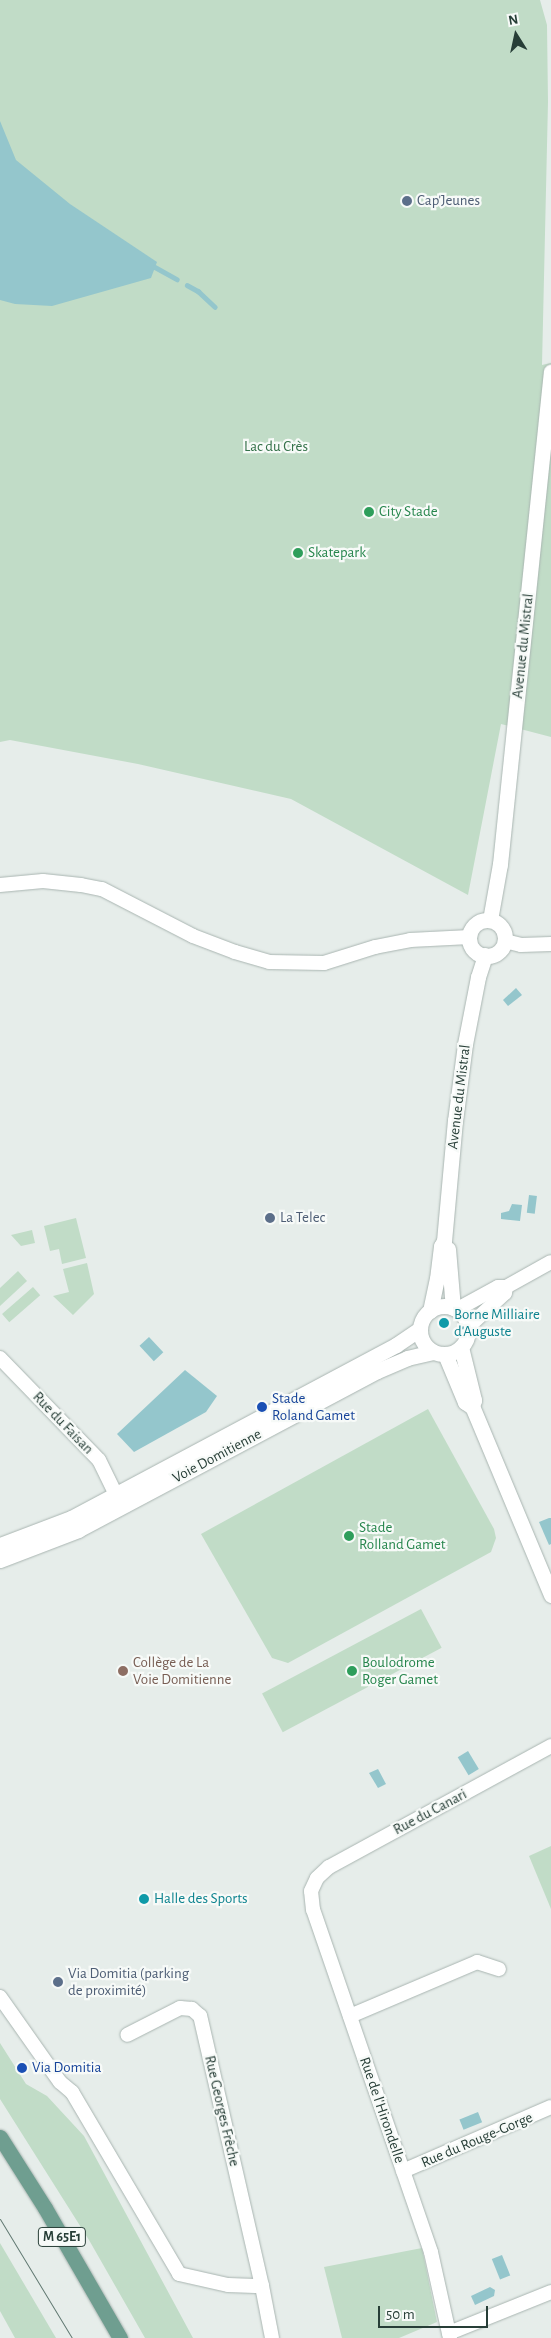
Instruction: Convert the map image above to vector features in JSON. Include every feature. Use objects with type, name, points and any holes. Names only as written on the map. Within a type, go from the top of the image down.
[{"type":"main road","name":"M 65E1","points":[[0,2137],[45,2208],[120,2338]]},
{"type":"street","name":"Avenue du Mistral","points":[[490,920],[501,854],[551,372]]},
{"type":"street","points":[[0,885],[52,881],[102,889],[192,936],[235,952],[270,962],[324,963],[375,947],[410,940],[470,937]]},
{"type":"street","points":[[490,920],[500,925],[505,941],[500,950],[485,955],[472,947],[470,937],[475,925],[490,920]]},
{"type":"street","points":[[505,941],[521,945],[551,944]]},
{"type":"street","name":"Avenue du Mistral","points":[[430,1311],[437,1279],[441,1246],[444,1241],[464,1044],[478,977],[485,955]]},
{"type":"street","name":"Avenue du Mistral","points":[[444,1241],[448,1246],[454,1309]]},
{"type":"street","points":[[454,1309],[498,1287],[506,1287],[551,1262]]},
{"type":"street","points":[[468,1328],[505,1292],[506,1287]]},
{"type":"street","points":[[472,1406],[474,1400],[461,1347],[466,1338],[468,1328],[464,1317],[454,1309],[441,1307],[430,1311],[423,1319],[420,1329],[423,1342],[439,1353],[465,1402],[472,1406],[548,1575],[551,1595]]},
{"type":"street","name":"Voie Domitienne","points":[[0,1545],[71,1518],[116,1495],[396,1345],[420,1329]]},
{"type":"street","points":[[439,1353],[461,1347]]},
{"type":"street","name":"Voie Domitienne","points":[[0,1560],[78,1530],[377,1370],[407,1358],[439,1353]]},
{"type":"street","name":"Rue du Faisan","points":[[0,1358],[99,1460],[116,1495]]},
{"type":"street","name":"Rue du Canari","points":[[313,1884],[329,1867],[551,1746]]},
{"type":"street","name":"Rue de l'Hirondelle","points":[[313,1884],[311,1900],[313,1910],[431,2252],[449,2336]]},
{"type":"street","points":[[350,2016],[477,1962],[499,1969]]},
{"type":"street","points":[[0,1997],[60,2082],[72,2092],[179,2274],[228,2285],[262,2286]]},
{"type":"street","name":"Rue Georges Frêche","points":[[127,2035],[180,2008],[192,2009],[200,2016],[262,2286],[272,2338]]},
{"type":"street","name":"Rue du Rouge-Gorge","points":[[403,2171],[551,2107]]},
{"type":"street","points":[[449,2336],[551,2292]]},
{"type":"green space","name":"Lac du Crès","points":[[0,0],[540,0],[547,25],[548,102],[542,365],[551,363],[551,737],[501,724],[468,895],[291,799],[138,764],[10,740],[0,742]]},
{"type":"green space","points":[[76,1218],[86,1258],[62,1264],[59,1249],[50,1251],[44,1226]]},
{"type":"green space","points":[[32,1230],[35,1243],[21,1246],[11,1235]]},
{"type":"green space","points":[[87,1263],[94,1294],[73,1315],[53,1296],[69,1292],[63,1269]]},
{"type":"green space","points":[[18,1271],[27,1281],[0,1306],[0,1288]]},
{"type":"green space","points":[[33,1287],[40,1295],[9,1322],[2,1314]]},
{"type":"green space","name":"Stade Rolland Gamet","points":[[428,1409],[494,1529],[496,1538],[491,1552],[288,1663],[272,1658],[201,1534]]},
{"type":"green space","name":"Boulodrome Roger Gamet","points":[[421,1609],[442,1648],[283,1732],[262,1694]]},
{"type":"green space","points":[[551,1846],[551,1909],[529,1856]]},
{"type":"green space","points":[[0,2043],[26,2084],[47,2096],[84,2136],[193,2338],[145,2338],[89,2240],[0,2099]]},
{"type":"green space","points":[[0,2243],[56,2338],[15,2338],[0,2311]]},
{"type":"green space","points":[[422,2248],[437,2322],[399,2338],[342,2338],[324,2267]]},
{"type":"water","points":[[0,121],[16,160],[70,204],[157,262],[151,278],[52,306],[15,304],[0,300]]},
{"type":"water","points":[[516,988],[522,995],[508,1006],[503,1000]]},
{"type":"water","points":[[529,1195],[537,1196],[535,1214],[527,1213]]},
{"type":"water","points":[[512,1204],[522,1205],[520,1221],[501,1219],[501,1213],[509,1211]]},
{"type":"water","points":[[149,1337],[163,1352],[154,1361],[139,1346]]},
{"type":"water","points":[[185,1370],[217,1396],[206,1412],[134,1452],[117,1434]]},
{"type":"water","points":[[551,1518],[551,1544],[549,1545],[539,1522]]},
{"type":"water","points":[[468,1751],[479,1769],[469,1775],[458,1757]]},
{"type":"water","points":[[378,1769],[386,1784],[378,1788],[369,1773]]},
{"type":"water","points":[[478,2112],[482,2122],[464,2130],[459,2119]]},
{"type":"water","points":[[502,2255],[510,2275],[500,2280],[492,2259]]},
{"type":"water","points":[[490,2287],[495,2290],[494,2296],[475,2305],[471,2296]]},
{"type":"waterway","points":[[155,267],[177,279]]},
{"type":"waterway","points":[[187,285],[198,291],[215,307]]},
{"type":"tram line","points":[[0,2219],[72,2338]]},
{"type":"place","name":"Cap'Jeunes","points":[[407,201]]},
{"type":"place","name":"City Stade","points":[[369,512]]},
{"type":"place","name":"Skatepark","points":[[298,553]]},
{"type":"place","name":"La Telec","points":[[270,1218]]},
{"type":"place","name":"Borne Milliaire d'Auguste","points":[[444,1323]]},
{"type":"place","name":"Stade Roland Gamet","points":[[262,1407]]},
{"type":"place","name":"Stade Rolland Gamet","points":[[349,1536]]},
{"type":"place","name":"Collège de La Voie Domitienne","points":[[123,1671]]},
{"type":"place","name":"Boulodrome Roger Gamet","points":[[352,1671]]},
{"type":"place","name":"Halle des Sports","points":[[144,1899]]},
{"type":"place","name":"Via Domitia (parking de proximité)","points":[[58,1982]]},
{"type":"place","name":"Via Domitia","points":[[22,2068]]}]
